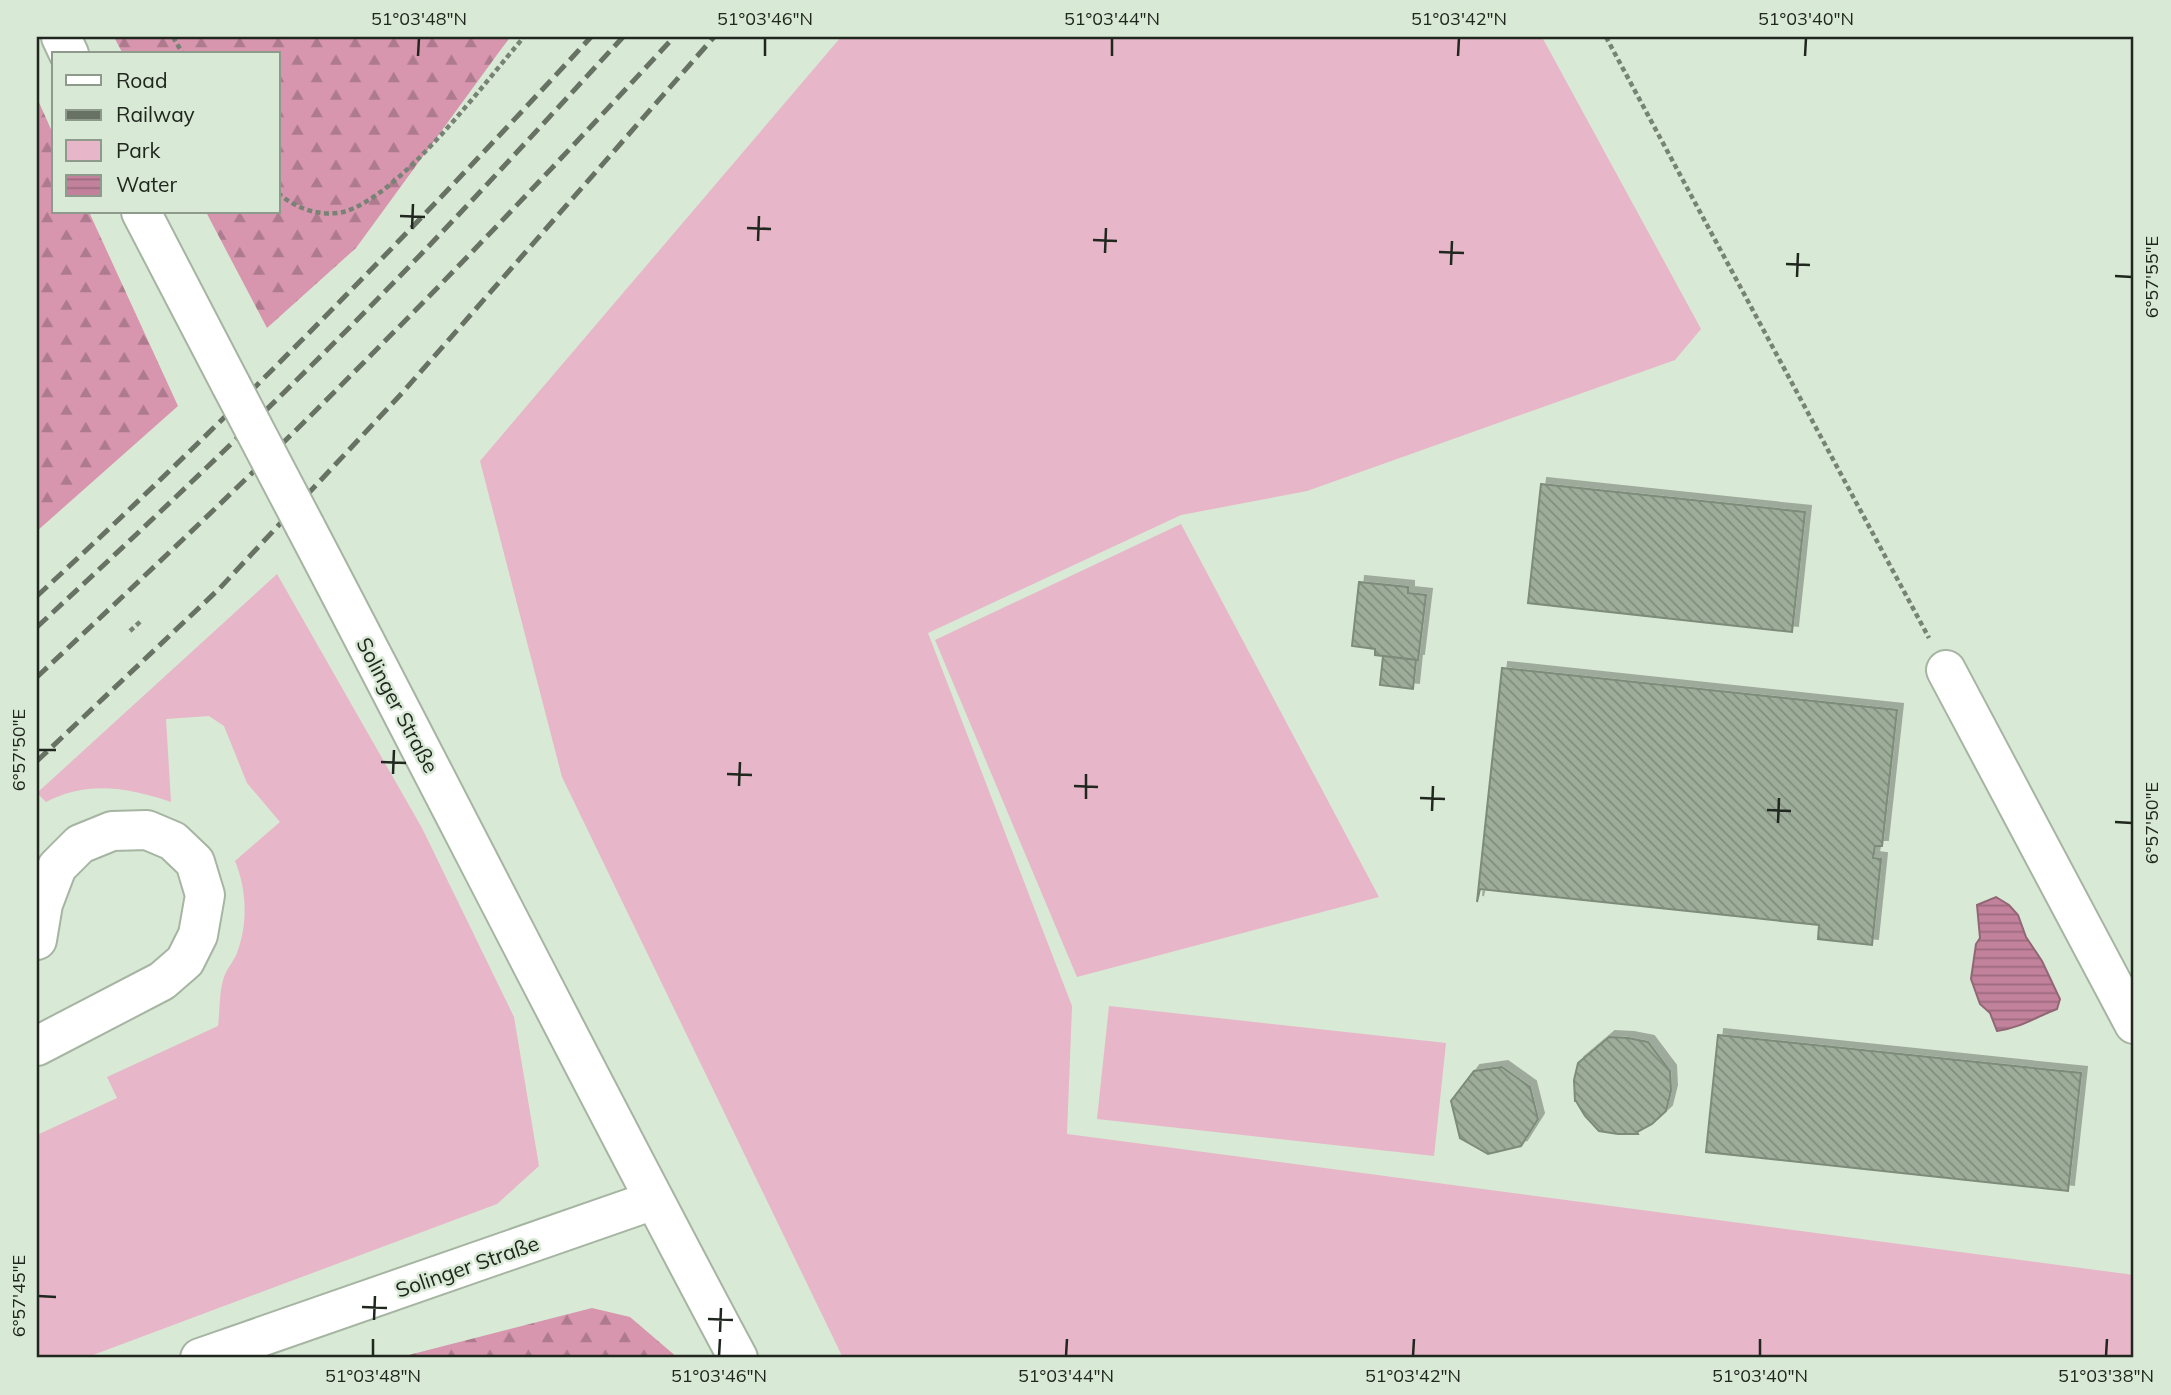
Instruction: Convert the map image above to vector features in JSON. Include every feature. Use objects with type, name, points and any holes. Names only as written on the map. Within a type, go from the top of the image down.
[{"type":"main road","name":"Solinger Straße","points":[[142,214],[586,1065],[653,1200],[738,1358]]},
{"type":"main road","points":[[1946,670],[2134,1024]]},
{"type":"main road","points":[[37,940],[43,904],[57,867],[80,844],[112,831],[147,830],[173,841],[195,862],[205,895],[198,935],[185,961],[162,981],[37,1045]]},
{"type":"main road","name":"Solinger Straße","points":[[200,1358],[653,1200]]},
{"type":"path","points":[[280,195],[291,204],[317,213],[343,212],[382,193],[427,150],[524,37]]},
{"type":"path","points":[[1606,37],[1946,670]]},
{"type":"path","points":[[130,631],[141,621]]},
{"type":"green space","points":[[114,37],[510,37],[356,248],[267,328],[207,214],[280,214],[280,52],[122,52]]},
{"type":"green space","points":[[841,37],[1542,37],[1701,329],[1675,360],[1307,491],[1181,515],[928,633],[1072,1006],[1067,1134],[2134,1275],[2134,1358],[843,1358],[562,777],[480,461]]},
{"type":"green space","points":[[37,98],[52,132],[52,214],[90,214],[178,406],[37,531]]},
{"type":"green space","points":[[1181,524],[1379,897],[1077,977],[935,640]]},
{"type":"green space","points":[[277,574],[422,828],[514,1017],[539,1166],[497,1204],[85,1358],[37,1358],[37,1135],[117,1098],[107,1077],[218,1026],[222,983],[237,953],[243,930],[244,895],[235,861],[280,822],[247,783],[224,726],[209,716],[166,719],[171,802],[108,788],[77,791],[46,802],[37,793]]},
{"type":"green space","points":[[1109,1006],[1446,1043],[1434,1156],[1097,1119]]},
{"type":"green space","points":[[592,1308],[630,1317],[678,1358],[397,1358]]},
{"type":"water","points":[[1996,897],[2018,915],[2026,937],[2042,961],[2060,999],[2057,1009],[2021,1025],[1997,1031],[1990,1013],[1980,1004],[1971,979],[1976,944],[1980,938],[1977,905]]},
{"type":"building","points":[[1541,484],[1805,512],[1792,632],[1528,603]]},
{"type":"building","points":[[1359,582],[1408,587],[1408,593],[1426,595],[1418,660],[1375,655],[1375,649],[1352,646]]},
{"type":"building","points":[[1383,656],[1416,660],[1413,689],[1380,685]]},
{"type":"building","points":[[1502,668],[1897,710],[1882,846],[1875,846],[1873,858],[1881,859],[1872,945],[1818,939],[1819,925],[1480,889],[1477,902]]},
{"type":"building","points":[[1718,1035],[2081,1073],[2068,1191],[1706,1152]]},
{"type":"building","points":[[1609,1037],[1648,1042],[1670,1071],[1671,1091],[1666,1111],[1652,1124],[1637,1132],[1638,1134],[1599,1131],[1575,1101],[1574,1080],[1578,1063]]},
{"type":"building","points":[[1502,1067],[1530,1087],[1538,1119],[1521,1146],[1488,1154],[1460,1138],[1451,1101],[1474,1071]]},
{"type":"railway","points":[[37,596],[180,461],[320,322],[591,37]]},
{"type":"railway","points":[[37,627],[192,482],[343,334],[450,224],[623,37]]},
{"type":"railway","points":[[37,677],[331,395],[487,237],[674,37]]},
{"type":"railway","points":[[37,761],[220,588],[403,392],[714,37]]}]
